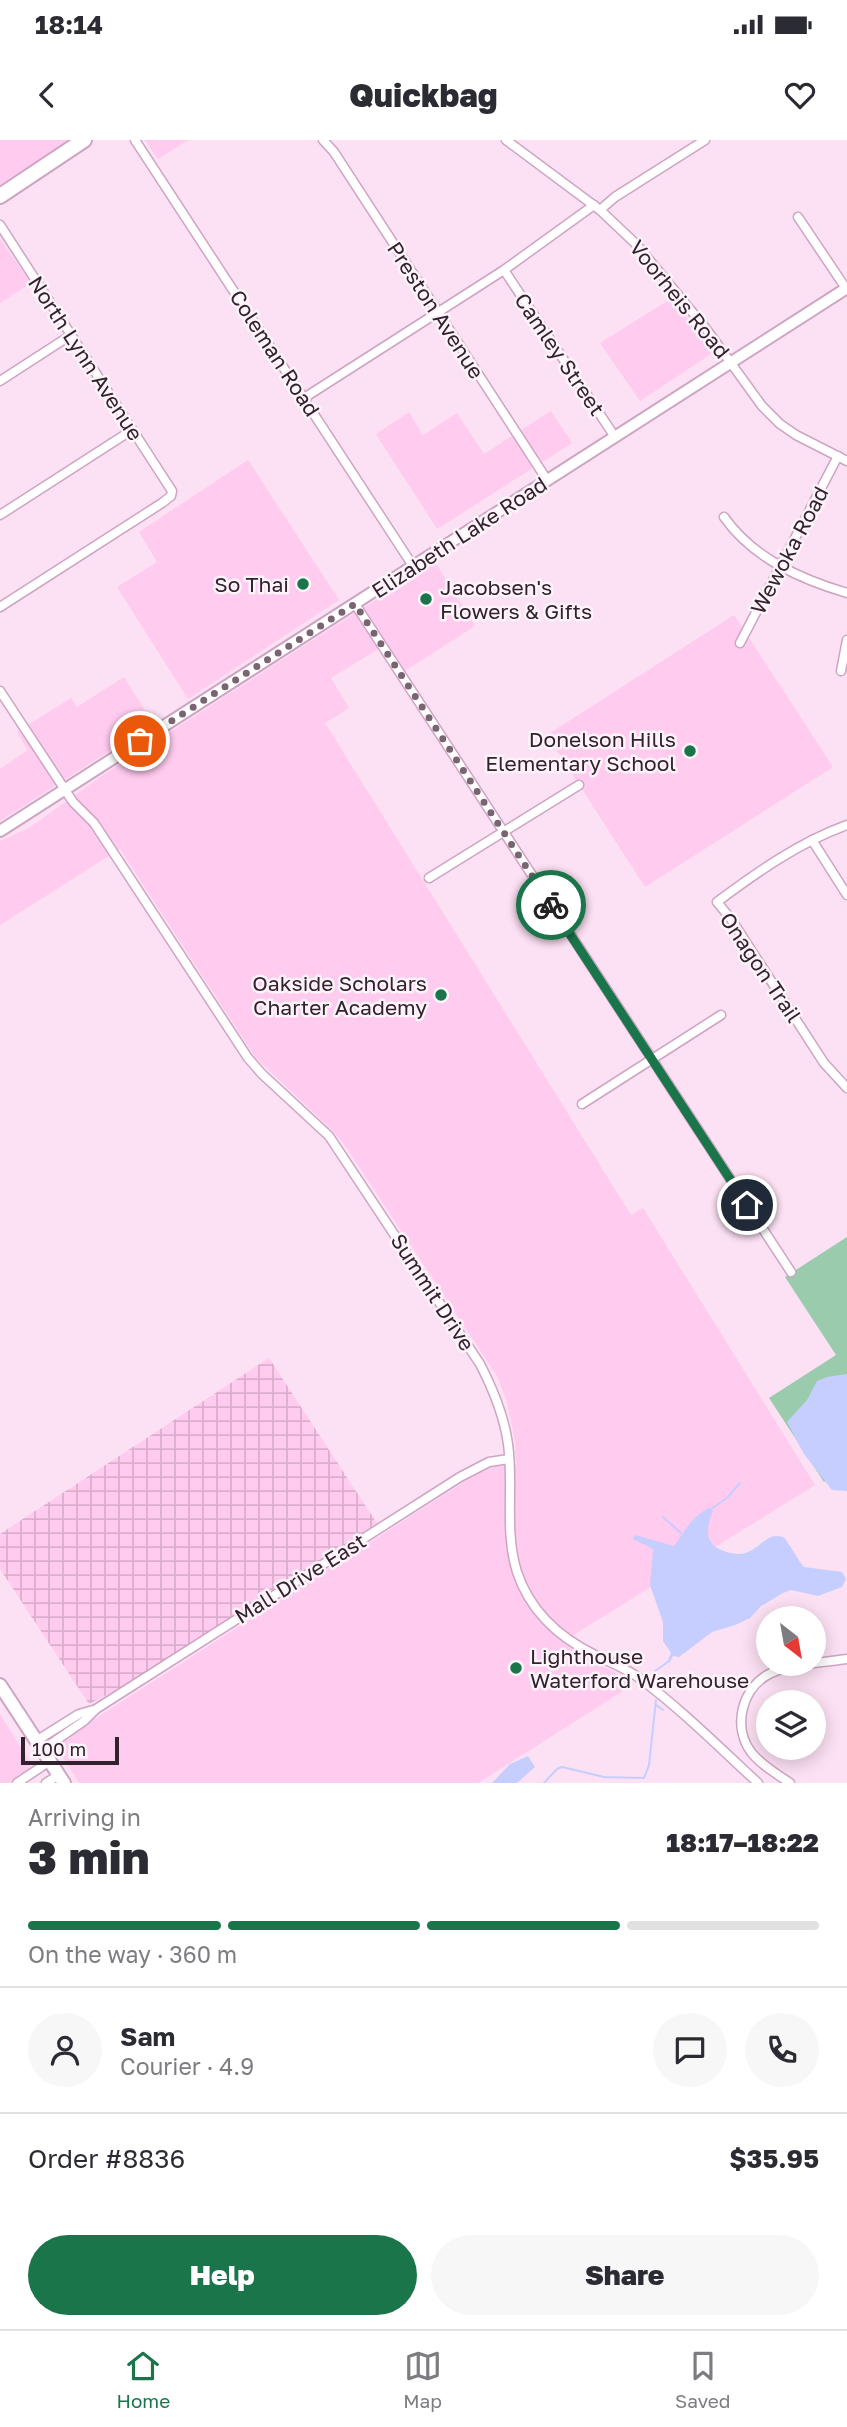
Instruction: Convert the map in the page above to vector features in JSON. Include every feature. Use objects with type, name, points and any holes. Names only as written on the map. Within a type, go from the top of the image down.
[{"type":"highway","points":[[0,196],[85,140]]},
{"type":"main road","name":"Elizabeth Lake Road","points":[[0,831],[847,289]]},
{"type":"main road","points":[[0,1685],[61,1779]]},
{"type":"street","name":"Coleman Road","points":[[135,140],[413,566]]},
{"type":"street","name":"Preston Avenue","points":[[323,140],[334,152],[547,480]]},
{"type":"street","name":"Voorheis Road","points":[[506,140],[597,207],[637,245],[732,362],[762,406],[780,424],[847,461]]},
{"type":"street","points":[[304,398],[705,140]]},
{"type":"street","points":[[798,217],[847,289]]},
{"type":"street","name":"North Lynn Avenue","points":[[0,225],[172,491],[172,496],[162,503],[0,607]]},
{"type":"street","name":"Camley Street","points":[[504,270],[615,437]]},
{"type":"street","points":[[0,381],[71,335]]},
{"type":"street","points":[[0,515],[132,430]]},
{"type":"street","name":"Wewoka Road","points":[[740,643],[838,456]]},
{"type":"street","points":[[724,517],[737,535],[754,551],[806,579],[847,593]]},
{"type":"street","points":[[355,604],[791,1272]]},
{"type":"street","points":[[841,671],[847,640]]},
{"type":"street","name":"Summit Drive","points":[[0,691],[73,802],[94,823],[248,1058],[329,1136],[480,1364],[502,1416],[509,1459],[513,1558],[529,1600],[540,1615],[570,1641],[647,1683],[758,1783]]},
{"type":"street","points":[[429,877],[579,785]]},
{"type":"street","points":[[847,825],[812,840],[847,895]]},
{"type":"street","name":"Onagon Trail","points":[[812,840],[717,902],[731,919],[824,1063],[847,1088]]},
{"type":"street","points":[[582,1104],[721,1015]]},
{"type":"street","name":"Mall Drive East","points":[[17,1783],[79,1714],[96,1709],[460,1477],[489,1461],[509,1459]]},
{"type":"street","points":[[790,1783],[759,1760],[746,1743],[741,1720],[746,1698],[759,1681],[774,1672],[847,1659]]},
{"type":"street","points":[[46,1783],[61,1779]]},
{"type":"shaded area","points":[[0,140],[69,140],[0,185]]},
{"type":"shaded area","points":[[145,140],[188,140],[158,159]]},
{"type":"shaded area","points":[[0,239],[31,283],[0,303]]},
{"type":"shaded area","points":[[672,298],[714,352],[640,401],[600,343]]},
{"type":"shaded area","points":[[551,411],[572,443],[437,529],[376,434],[409,412],[423,435],[457,413],[484,454]]},
{"type":"shaded area","points":[[248,460],[339,600],[188,699],[117,587],[157,562],[139,532]]},
{"type":"shaded area","points":[[435,562],[475,626],[403,672],[385,645],[331,678],[349,708],[325,723],[631,1215],[643,1208],[815,1485],[562,1642],[579,1654],[632,1681],[623,1691],[478,1783],[79,1783],[59,1751],[62,1740],[481,1471],[516,1464],[515,1441],[507,1402],[497,1376],[348,1150],[334,1132],[255,1057],[120,849],[0,925],[0,841],[29,828],[103,775]]},
{"type":"shaded area","name":"Donelson Hills Elementary School","points":[[734,615],[833,767],[645,887],[547,735]]},
{"type":"shaded area","points":[[124,677],[153,723],[0,821],[0,769],[28,750],[17,732],[71,698],[77,707]]},
{"type":"shaded area","points":[[269,1358],[378,1525],[126,1685],[89,1704],[0,1569],[0,1534]]},
{"type":"shaded area","points":[[0,1714],[31,1764],[28,1771],[9,1783],[0,1783]]},
{"type":"green space","points":[[847,1237],[847,1467],[824,1482],[769,1398],[836,1355],[785,1277]]},
{"type":"water","points":[[847,1374],[847,1491],[832,1490],[804,1454],[787,1422],[807,1400],[817,1381]]},
{"type":"water","points":[[709,1508],[713,1511],[708,1532],[712,1544],[719,1549],[742,1554],[769,1538],[783,1537],[804,1567],[842,1572],[846,1579],[842,1587],[818,1596],[791,1590],[783,1593],[761,1606],[756,1606],[756,1611],[750,1618],[712,1632],[679,1657],[673,1656],[670,1662],[668,1660],[671,1653],[663,1641],[663,1622],[650,1585],[653,1549],[633,1539],[635,1535],[674,1546],[692,1520]]},
{"type":"water","points":[[528,1756],[535,1767],[517,1783],[492,1783],[510,1764]]},
{"type":"waterway","points":[[711,1509],[727,1498],[740,1483]]},
{"type":"waterway","points":[[663,1517],[681,1533]]},
{"type":"waterway","points":[[654,1680],[655,1671],[669,1661]]},
{"type":"waterway","points":[[544,1783],[562,1767],[604,1777],[644,1778],[649,1765],[656,1700]]},
{"type":"waterway","points":[[656,1705],[663,1710]]},
{"type":"way so far","points":[[140,741],[355,604],[551,905]]},
{"type":"place","name":"So Thai","points":[[303,584]]},
{"type":"place","name":"Jacobsen's Flowers & Gifts","points":[[426,599]]},
{"type":"place","name":"Donelson Hills Elementary School","points":[[690,751]]},
{"type":"place","name":"Oakside Scholars Charter Academy","points":[[441,995]]},
{"type":"place","name":"Lighthouse Waterford Warehouse","points":[[516,1668]]},
{"type":"route","points":[[551,905],[747,1205]]}]
